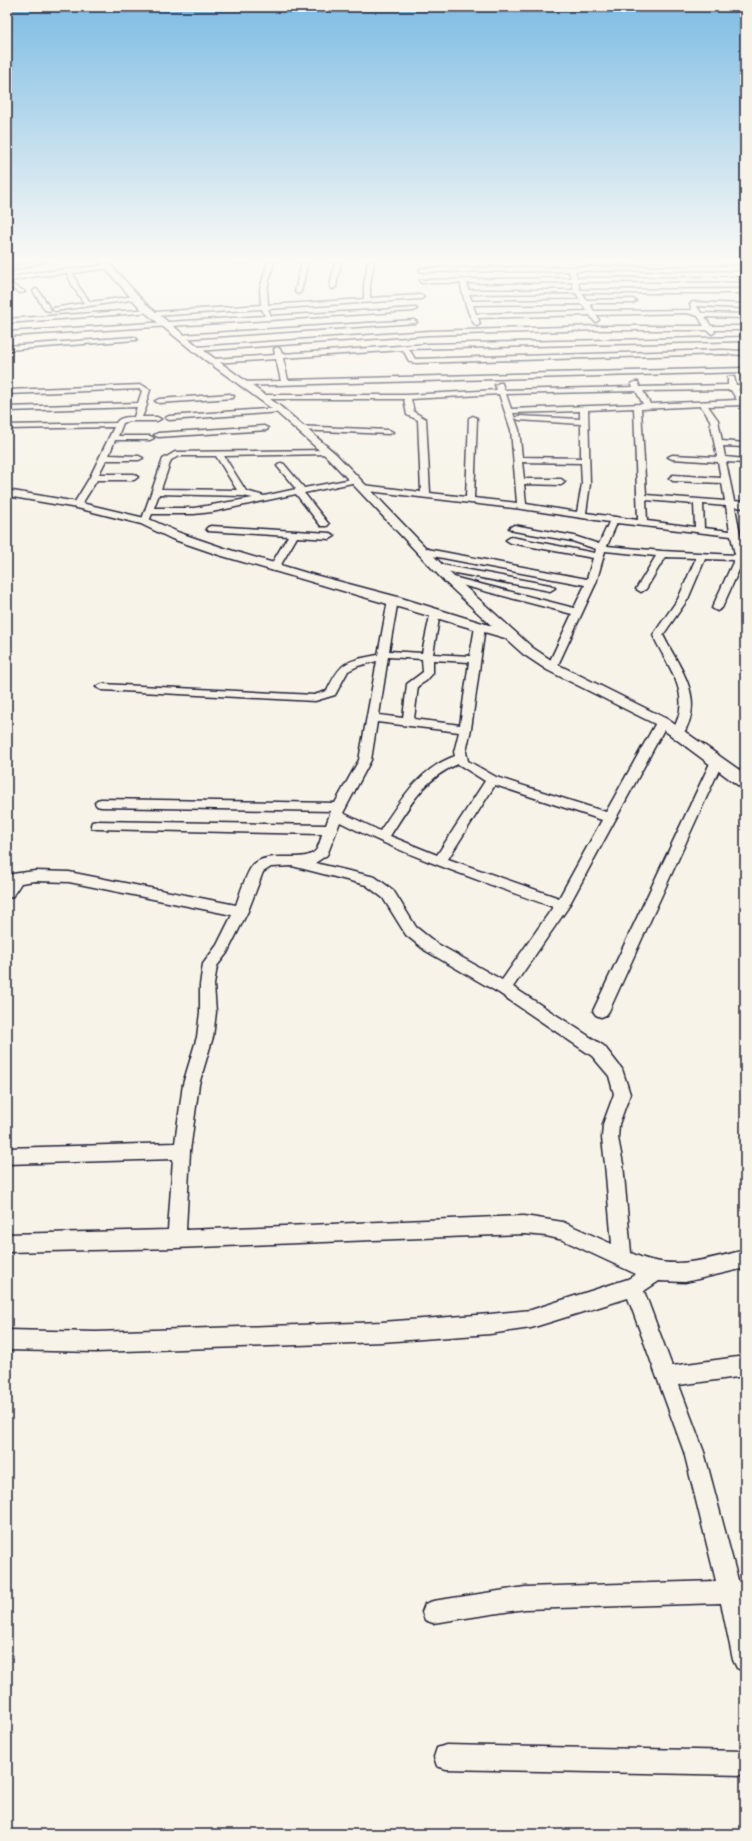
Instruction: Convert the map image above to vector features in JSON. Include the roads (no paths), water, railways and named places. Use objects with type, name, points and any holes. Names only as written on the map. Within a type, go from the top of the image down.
[{"type":"street","points":[[7,348],[37,347]]},
{"type":"street","points":[[193,347],[279,410],[298,428],[328,452],[449,579],[528,651],[552,667],[662,722],[678,732],[745,782]]},
{"type":"street","points":[[196,349],[229,347]]},
{"type":"street","points":[[277,347],[285,381]]},
{"type":"street","points":[[361,347],[363,351]]},
{"type":"street","points":[[213,361],[434,347]]},
{"type":"street","points":[[487,347],[515,430],[522,506]]},
{"type":"street","points":[[612,347],[648,406]]},
{"type":"street","points":[[720,347],[726,361],[732,386],[744,402]]},
{"type":"street","points":[[405,348],[411,360],[415,361],[493,368],[726,361],[745,370]]},
{"type":"street","points":[[244,384],[285,381],[363,379],[493,368],[726,361],[745,353]]},
{"type":"street","points":[[363,379],[367,397]]},
{"type":"street","points":[[28,409],[37,383]]},
{"type":"street","points":[[262,397],[407,397],[502,392],[639,390],[745,386]]},
{"type":"street","points":[[7,392],[142,387],[146,390],[143,406],[137,419]]},
{"type":"street","points":[[169,418],[215,406],[230,396]]},
{"type":"street","points":[[407,397],[410,413],[422,419],[426,496]]},
{"type":"street","points":[[159,402],[279,410]]},
{"type":"street","points":[[510,414],[584,408],[744,402]]},
{"type":"street","points":[[703,404],[714,420],[730,504],[739,536],[742,558],[717,608]]},
{"type":"street","points":[[7,409],[143,406]]},
{"type":"street","points":[[215,406],[221,434]]},
{"type":"street","points":[[639,406],[636,416],[643,523]]},
{"type":"street","points":[[580,514],[586,484],[584,408]]},
{"type":"street","points":[[510,414],[584,422]]},
{"type":"street","points":[[470,501],[473,418]]},
{"type":"street","points":[[77,505],[94,477],[122,420],[157,419]]},
{"type":"street","points":[[7,427],[118,426]]},
{"type":"street","points":[[113,438],[221,434],[264,428]]},
{"type":"street","points":[[298,428],[389,432]]},
{"type":"street","points":[[719,443],[745,445]]},
{"type":"street","points":[[147,516],[167,459],[171,456],[185,454],[328,452]]},
{"type":"street","points":[[219,454],[243,493]]},
{"type":"street","points":[[104,457],[140,458]]},
{"type":"street","points":[[672,457],[745,460]]},
{"type":"street","points":[[517,458],[585,461]]},
{"type":"street","points":[[281,466],[324,524]]},
{"type":"street","points":[[94,477],[134,477]]},
{"type":"street","points":[[673,478],[726,481]]},
{"type":"street","points":[[7,493],[147,516],[194,511],[265,499],[354,480]]},
{"type":"street","points":[[520,481],[561,482]]},
{"type":"street","points":[[363,488],[522,506],[614,520],[739,536]]},
{"type":"street","points":[[156,491],[243,493],[265,499]]},
{"type":"street","points":[[641,497],[745,505]]},
{"type":"street","points":[[698,502],[700,530]]},
{"type":"street","points":[[147,516],[176,536],[274,568],[393,600],[512,637]]},
{"type":"street","points":[[552,667],[591,583],[600,552],[614,520]]},
{"type":"street","points":[[514,528],[574,539],[600,552]]},
{"type":"street","points":[[211,529],[330,536]]},
{"type":"street","points":[[274,568],[294,534]]},
{"type":"street","points":[[511,540],[600,552],[742,558]]},
{"type":"street","points":[[422,551],[591,583]]},
{"type":"street","points":[[641,589],[662,554]]},
{"type":"street","points":[[678,732],[686,709],[685,694],[681,678],[658,635],[683,599],[702,556]]},
{"type":"street","points":[[437,566],[550,588]]},
{"type":"street","points":[[449,579],[577,612]]},
{"type":"street","points":[[176,1239],[182,1151],[191,1084],[205,1037],[208,1012],[207,985],[210,964],[222,949],[241,911],[257,869],[263,864],[271,862],[306,861],[322,852],[338,811],[365,760],[393,600]]},
{"type":"street","points":[[408,722],[413,684],[422,679],[428,673],[427,656],[435,613]]},
{"type":"street","points":[[480,627],[474,659],[465,729],[460,752],[460,758],[463,763],[492,780],[610,818]]},
{"type":"street","points":[[102,687],[315,698],[331,693],[342,672],[346,668],[383,655],[474,659]]},
{"type":"street","points":[[373,718],[465,729]]},
{"type":"street","points":[[504,989],[562,905],[662,722]]},
{"type":"street","points":[[382,838],[411,797],[431,773],[460,758]]},
{"type":"street","points":[[601,1011],[717,761]]},
{"type":"street","points":[[440,861],[492,780]]},
{"type":"street","points":[[101,803],[338,811],[382,838],[440,861],[562,905]]},
{"type":"street","points":[[97,825],[330,830]]},
{"type":"street","points":[[294,862],[370,881],[388,894],[411,931],[431,947],[504,989],[598,1051],[608,1062],[616,1074],[622,1094],[611,1124],[610,1138],[614,1164],[622,1257]]},
{"type":"street","points":[[7,893],[17,878],[35,876],[69,877],[241,911]]},
{"type":"street","points":[[7,1156],[182,1151]]},
{"type":"street","points":[[7,1243],[176,1239],[524,1225],[550,1227],[569,1233],[646,1268],[668,1274],[690,1272],[745,1259]]},
{"type":"street","points":[[7,1340],[96,1342],[350,1333],[490,1324],[531,1319],[549,1315],[633,1287],[657,1271]]},
{"type":"street","points":[[633,1287],[694,1452],[738,1591],[745,1660]]},
{"type":"street","points":[[667,1377],[745,1366]]},
{"type":"street","points":[[433,1612],[525,1598],[738,1591]]},
{"type":"street","points":[[446,1757],[745,1763]]}]
